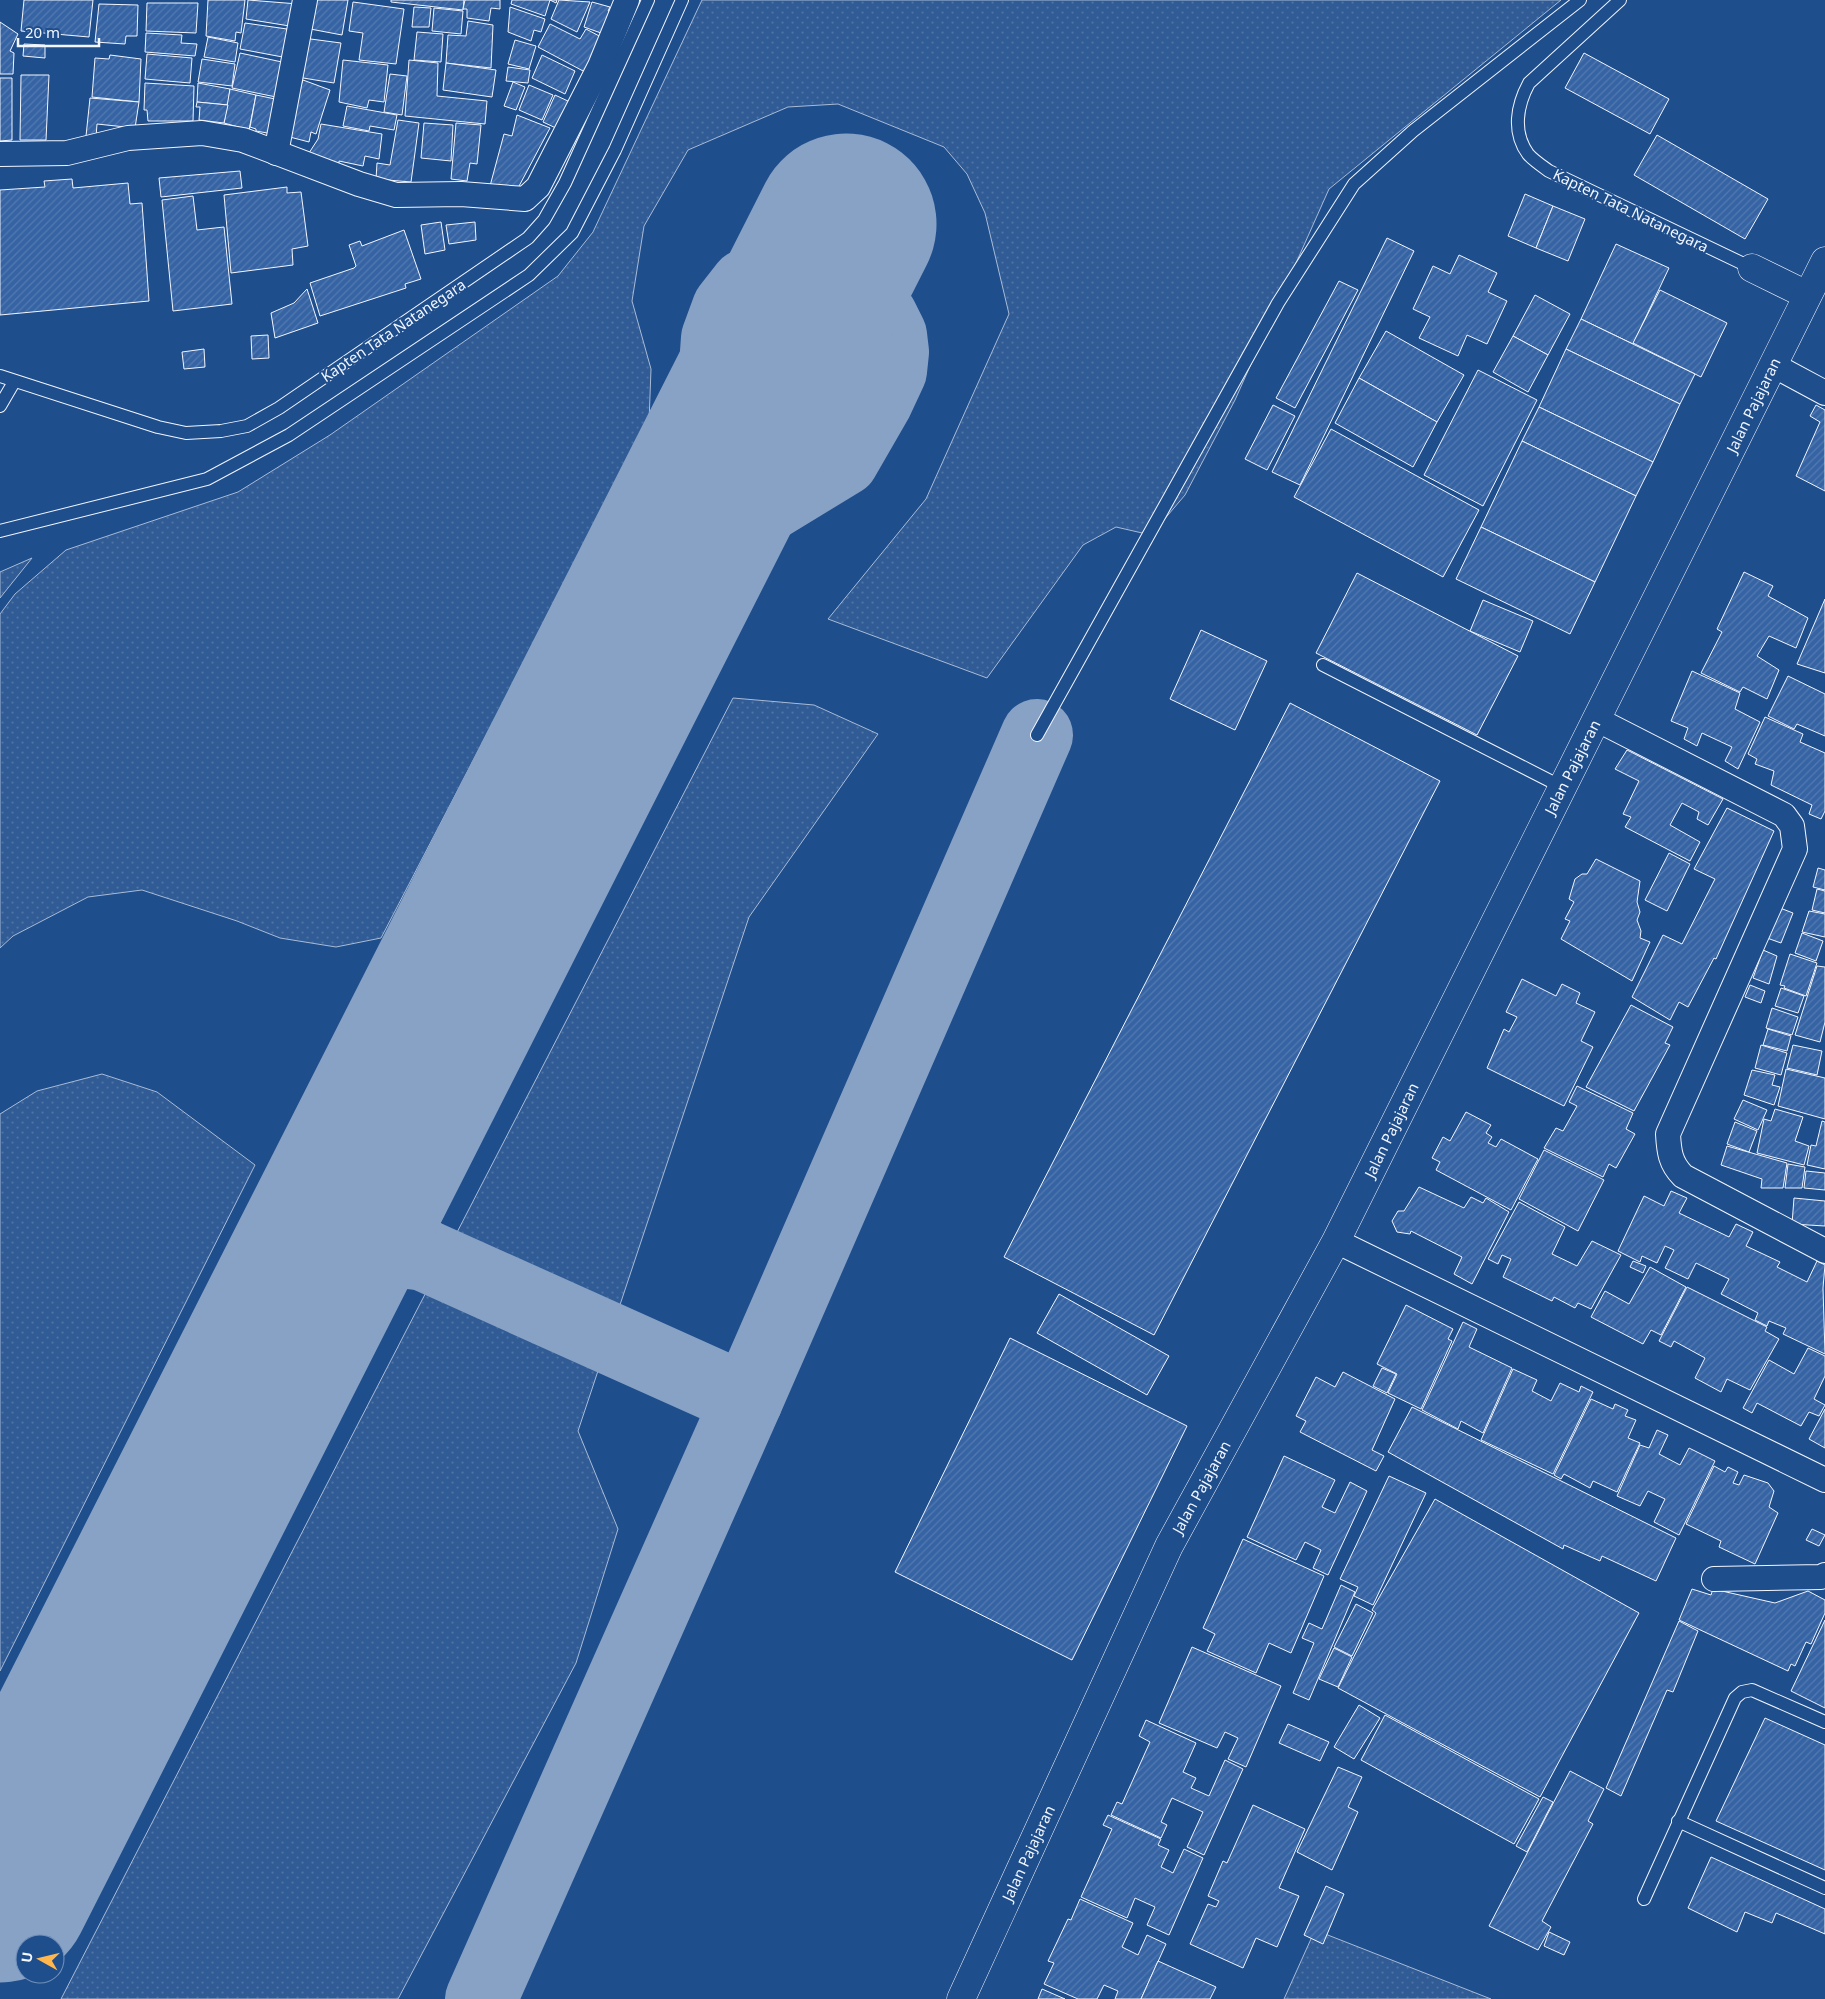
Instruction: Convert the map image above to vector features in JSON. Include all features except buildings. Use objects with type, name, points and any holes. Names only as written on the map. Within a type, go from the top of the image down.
[{"type":"main road","name":"Jalan Pajajaran","points":[[961,1999],[1168,1546],[1336,1241],[1825,261]]},
{"type":"main road","name":"Kapten Tata Natanegara","points":[[1752,268],[1807,295]]},
{"type":"street","points":[[276,153],[305,0]]},
{"type":"street","points":[[0,154],[67,153],[128,138],[202,133],[243,140],[359,184],[396,195],[461,194],[525,198],[538,187],[591,84],[626,0]]},
{"type":"street","points":[[1773,365],[1825,393]]},
{"type":"street","points":[[1596,719],[1784,815],[1792,826],[1795,850],[1668,1134],[1669,1155],[1683,1176],[1825,1251]]},
{"type":"street","points":[[1336,1241],[1825,1480]]},
{"type":"street","points":[[1714,1579],[1821,1577],[1825,1575]]},
{"type":"lane","name":"Kapten Tata Natanegara","points":[[0,376],[158,427],[186,433],[221,431],[247,426],[278,408],[528,238],[544,220],[565,182],[648,0]]},
{"type":"lane","points":[[0,531],[207,480],[289,435],[529,275],[572,233],[615,150],[682,0]]},
{"type":"lane","points":[[1037,735],[1278,303],[1354,184],[1413,131],[1580,0]]},
{"type":"lane","name":"Kapten Tata Natanegara","points":[[1620,0],[1529,83],[1521,98],[1517,116],[1520,136],[1528,154],[1549,171],[1752,268]]},
{"type":"lane","points":[[0,406],[14,382]]},
{"type":"lane","points":[[1323,665],[1562,787]]},
{"type":"lane","points":[[1644,1899],[1735,1698],[1742,1692],[1752,1690],[1825,1722]]},
{"type":"lane","points":[[1678,1821],[1825,1888]]},
{"type":"shaded area","points":[[702,0],[1561,0],[1329,189],[1235,400],[1185,495],[1151,535],[1116,527],[1083,545],[987,678],[828,619],[926,499],[1009,314],[985,213],[967,174],[944,147],[838,104],[788,107],[688,150],[644,226],[632,301],[651,369],[649,422],[381,938],[336,947],[280,938],[237,921],[142,890],[88,897],[13,936],[0,948],[0,614],[15,594],[66,550],[238,492],[330,435],[558,276],[593,232]]},
{"type":"shaded area","points":[[32,558],[0,598],[0,572]]},
{"type":"shaded area","points":[[733,698],[814,705],[878,734],[749,917],[578,1431],[618,1529],[576,1663],[398,1999],[61,1999]]},
{"type":"shaded area","points":[[102,1074],[157,1092],[255,1165],[0,1671],[0,1114],[37,1091]]},
{"type":"shaded area","points":[[1315,1930],[1491,1999],[1284,1999]]},
{"type":"taxiway","points":[[666,579],[717,462],[722,432],[715,366],[717,338],[728,308],[746,285],[766,276],[821,274],[849,287],[867,301],[882,317],[891,335],[893,352],[891,371],[877,401],[843,460],[728,530],[678,557]]},
{"type":"taxiway","points":[[481,1999],[747,1400],[1037,735]]},
{"type":"taxiway","points":[[381,1142],[372,1199],[373,1220],[376,1228],[391,1240],[424,1255]]},
{"type":"taxiway","points":[[300,1300],[334,1272],[363,1256],[385,1251],[424,1255],[747,1400]]},
{"type":"runway","points":[[0,1892],[846,224]]}]
